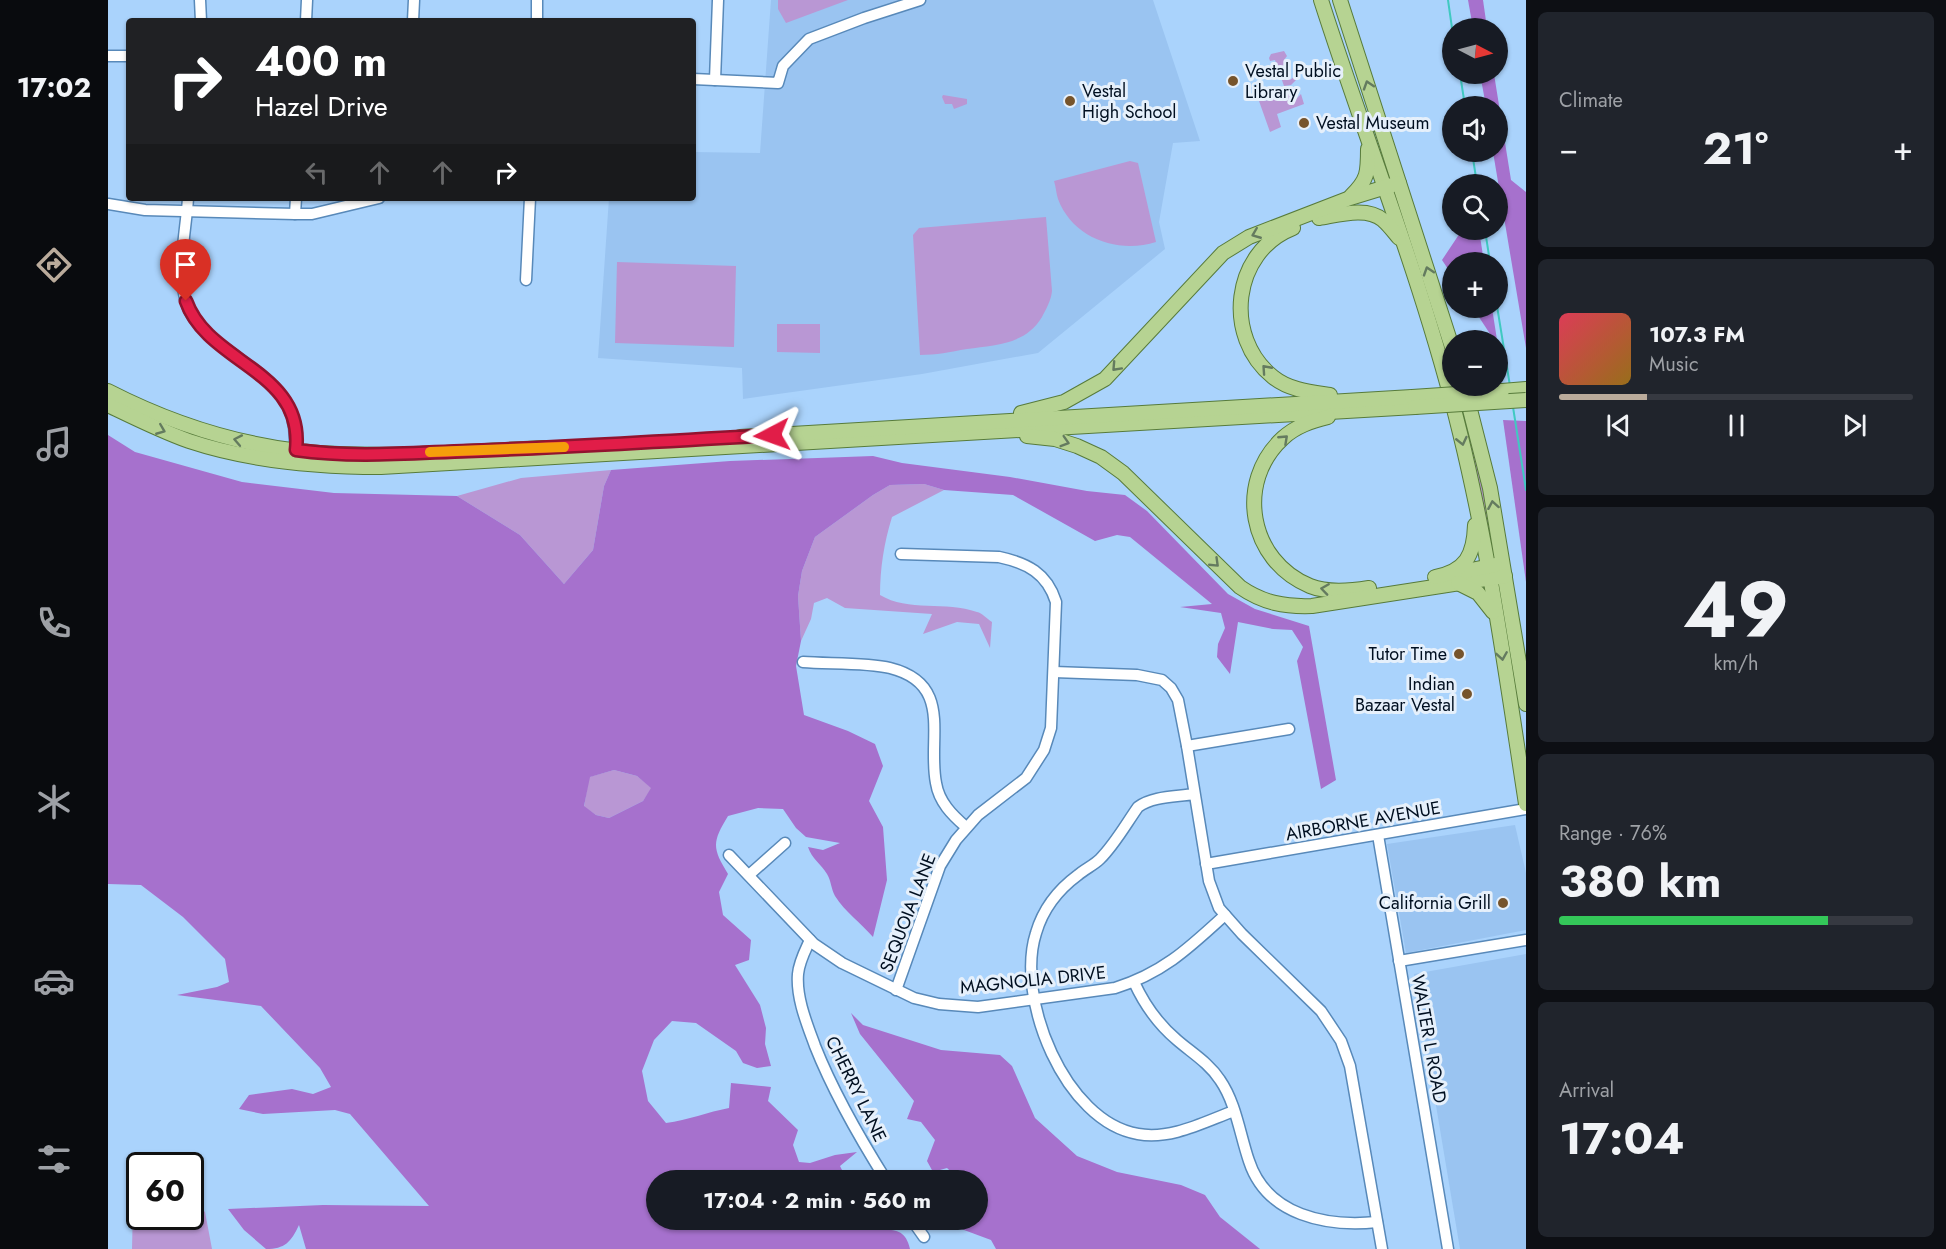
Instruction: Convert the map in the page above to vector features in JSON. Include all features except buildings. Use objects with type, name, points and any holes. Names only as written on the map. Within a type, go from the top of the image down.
[{"type":"main road","points":[[1321,0],[1367,136],[1393,189],[1446,330]]},
{"type":"main road","points":[[1340,0],[1393,189],[1404,243],[1460,433],[1488,572],[1526,807]]},
{"type":"main road","points":[[1350,198],[1365,180],[1368,168],[1367,136]]},
{"type":"main road","points":[[984,427],[1064,402],[1105,379],[1223,253],[1249,237],[1350,198],[1393,189]]},
{"type":"main road","points":[[1358,405],[1298,390],[1283,384],[1265,370],[1252,352],[1241,321],[1240,303],[1244,280],[1260,251],[1269,242],[1284,232],[1393,189]]},
{"type":"main road","points":[[1319,218],[1365,212],[1376,215],[1384,220],[1404,243]]},
{"type":"main road","points":[[1413,402],[1526,389]]},
{"type":"main road","points":[[108,391],[149,412],[195,429],[337,467],[381,467],[1358,405],[1526,400]]},
{"type":"main road","points":[[1467,396],[1490,488],[1526,704]]},
{"type":"main road","points":[[108,405],[152,427],[214,448],[295,456]]},
{"type":"main road","points":[[1358,405],[1302,426],[1282,438],[1268,455],[1258,475],[1253,495],[1254,516],[1266,549],[1289,573],[1301,582],[1317,588],[1356,590],[1453,578],[1478,593],[1495,615]]},
{"type":"main road","points":[[984,427],[1055,439],[1101,457],[1123,473],[1240,587],[1273,604],[1290,607],[1312,606],[1504,569]]},
{"type":"main road","points":[[1453,578],[1468,560],[1472,551],[1476,505]]},
{"type":"street","points":[[200,0],[201,18]]},
{"type":"street","points":[[306,18],[307,0]]},
{"type":"street","points":[[413,18],[414,0]]},
{"type":"street","points":[[537,0],[537,18]]},
{"type":"street","points":[[715,80],[718,0]]},
{"type":"street","points":[[696,79],[778,83],[783,66],[809,39],[920,0]]},
{"type":"street","points":[[108,56],[126,56]]},
{"type":"street","points":[[189,201],[182,280],[189,310],[211,338],[280,392],[294,418],[297,436],[295,456]]},
{"type":"street","points":[[295,214],[296,201]]},
{"type":"street","points":[[108,204],[145,210],[295,214],[312,213],[366,201]]},
{"type":"street","points":[[526,280],[530,201]]},
{"type":"street","name":"SEQUOIA LANE","points":[[896,990],[940,866],[956,840],[978,815],[1026,778],[1044,750],[1051,728],[1056,602],[1049,585],[1033,568],[1014,560],[999,557],[901,554]]},
{"type":"street","points":[[803,662],[889,668],[905,673],[920,684],[928,694],[935,717],[936,784],[945,806],[966,827]]},
{"type":"street","points":[[1054,672],[1156,678],[1171,688],[1178,700],[1206,864],[1214,896],[1225,915],[1321,1011],[1341,1041],[1350,1066],[1382,1249]]},
{"type":"street","points":[[1187,746],[1289,729]]},
{"type":"street","points":[[1194,794],[1153,800],[1138,807],[1113,845],[1099,860],[1058,893],[1044,912],[1035,934],[1031,962],[1035,1000],[1045,1040],[1059,1069],[1095,1113],[1116,1127],[1138,1134],[1156,1135],[1182,1130],[1234,1111]]},
{"type":"street","name":"AIRBORNE AVENUE","points":[[1206,864],[1526,807]]},
{"type":"street","name":"WALTER L ROAD","points":[[1378,835],[1448,1249]]},
{"type":"street","points":[[749,875],[785,843]]},
{"type":"street","name":"MAGNOLIA DRIVE","points":[[729,855],[810,940],[842,963],[914,998],[954,1006],[978,1007],[1035,1000],[1097,991],[1134,982],[1179,957],[1225,915]]},
{"type":"street","name":"CHERRY LANE","points":[[810,940],[798,974],[803,1011],[828,1078],[842,1107],[880,1170]]},
{"type":"street","points":[[1399,961],[1526,940]]},
{"type":"street","points":[[1134,982],[1147,1007],[1167,1031],[1207,1064],[1220,1078],[1234,1111],[1250,1164],[1267,1192],[1276,1200],[1305,1216],[1328,1223],[1377,1222]]},
{"type":"street","points":[[919,1230],[924,1237]]},
{"type":"shaded area","points":[[771,0],[1153,0],[1200,141],[1173,143],[1159,222],[1165,249],[1038,353],[922,374],[743,399],[742,368],[598,358],[609,201],[696,201],[696,152],[760,153]]},
{"type":"shaded area","points":[[778,0],[848,0],[786,23],[778,9]]},
{"type":"shaded area","points":[[1468,0],[1483,0],[1486,18],[1471,18]]},
{"type":"shaded area","points":[[1284,51],[1287,56],[1284,60],[1290,80],[1295,76],[1296,80],[1291,85],[1284,86],[1275,60],[1270,61],[1269,58],[1271,54]]},
{"type":"shaded area","points":[[1482,84],[1496,84],[1498,96],[1484,96]]},
{"type":"shaded area","points":[[1294,92],[1296,99],[1301,94],[1304,104],[1277,114],[1281,127],[1270,132],[1259,101],[1271,100]]},
{"type":"shaded area","points":[[943,95],[967,99],[967,104],[954,109],[952,104],[945,104]]},
{"type":"shaded area","points":[[1130,161],[1138,163],[1156,242],[1127,246],[1099,240],[1074,224],[1058,199],[1054,181]]},
{"type":"shaded area","points":[[1508,161],[1511,180],[1526,192],[1526,348],[1508,240],[1508,174],[1497,174],[1495,162]]},
{"type":"shaded area","points":[[1046,217],[1052,291],[1047,308],[1035,326],[1009,342],[920,355],[913,235],[919,228]]},
{"type":"shaded area","points":[[1455,240],[1481,240],[1482,252],[1447,252]]},
{"type":"shaded area","points":[[617,262],[736,266],[734,347],[615,343]]},
{"type":"shaded area","points":[[1480,318],[1494,318],[1495,330],[1487,330]]},
{"type":"shaded area","points":[[777,324],[820,324],[820,353],[777,352]]},
{"type":"shaded area","points":[[1503,420],[1526,421],[1526,582]]},
{"type":"shaded area","points":[[1473,433],[1496,560],[1487,528],[1469,438]]},
{"type":"shaded area","points":[[108,435],[135,452],[242,482],[334,493],[457,496],[520,535],[564,584],[593,550],[604,486],[611,470],[730,461],[873,456],[902,463],[1125,495],[1147,511],[1228,594],[1255,609],[1309,626],[1336,780],[1321,789],[1297,661],[1303,647],[1292,630],[1238,622],[1230,674],[1217,657],[1218,644],[1225,628],[1221,613],[1180,607],[1212,604],[1130,537],[1117,535],[1095,541],[1013,495],[944,490],[924,484],[890,485],[815,537],[802,571],[798,596],[801,641],[796,666],[804,715],[848,731],[875,744],[883,766],[869,801],[883,827],[887,880],[873,937],[839,902],[827,874],[808,847],[823,850],[840,843],[806,837],[796,828],[783,809],[758,808],[728,816],[719,832],[716,845],[719,858],[728,874],[719,892],[723,915],[751,940],[749,960],[735,965],[760,1005],[766,1028],[765,1044],[771,1066],[757,1068],[743,1063],[736,1051],[696,1023],[672,1021],[654,1040],[642,1071],[648,1101],[666,1123],[729,1108],[731,1083],[771,1087],[768,1101],[798,1130],[793,1145],[799,1162],[810,1163],[835,1155],[857,1152],[840,1166],[842,1170],[646,1170],[646,1230],[892,1230],[905,1237],[910,1249],[306,1249],[299,1225],[293,1236],[283,1246],[266,1249],[244,1230],[228,1209],[323,1205],[429,1206],[350,1114],[335,1110],[263,1114],[239,1109],[249,1095],[292,1089],[313,1094],[331,1087],[320,1068],[261,1006],[177,995],[217,987],[229,982],[225,959],[183,917],[141,885],[108,884]],"holes":[[[614,770],[637,776],[651,788],[643,801],[609,818],[596,815],[584,806],[590,777]]]},
{"type":"shaded area","points":[[611,470],[604,486],[593,550],[564,584],[520,535],[457,496],[521,478]]},
{"type":"shaded area","points":[[924,484],[944,490],[892,517],[883,556],[880,595],[903,603],[953,607],[979,613],[992,622],[990,648],[979,624],[957,622],[923,634],[932,614],[845,608],[827,598],[814,603],[811,619],[801,641],[798,596],[802,571],[815,537],[890,485]]},
{"type":"shaded area","points":[[614,770],[637,776],[652,788],[643,801],[609,818],[596,815],[584,807],[589,777]]},
{"type":"shaded area","points":[[1515,825],[1526,873],[1526,930],[1406,953],[1387,844]]},
{"type":"shaded area","points":[[1526,954],[1526,1249],[1460,1249],[1414,974]]},
{"type":"shaded area","points":[[851,1013],[863,1025],[941,1050],[1000,1055],[1012,1066],[1035,1118],[1077,1156],[1117,1172],[1181,1185],[1205,1195],[1220,1217],[1260,1249],[996,1249],[991,1240],[964,1230],[988,1230],[988,1170],[949,1170],[947,1168],[932,1170],[927,1161],[935,1140],[921,1122],[907,1119],[914,1101],[860,1034]]},
{"type":"shaded area","points":[[205,1212],[212,1249],[132,1249],[132,1230],[204,1230]]},
{"type":"waterway","points":[[1448,0],[1451,18]]},
{"type":"waterway","points":[[1462,84],[1463,96]]},
{"type":"waterway","points":[[1474,162],[1475,174]]},
{"type":"waterway","points":[[1487,240],[1488,252]]},
{"type":"waterway","points":[[1499,318],[1510,386]]},
{"type":"waterway","points":[[1513,407],[1526,490]]},
{"type":"slow traffic","points":[[430,452],[564,447]]},
{"type":"place","name":"Vestal Public Library","points":[[1233,81]]},
{"type":"place","name":"Vestal High School","points":[[1070,101]]},
{"type":"place","name":"Vestal Museum","points":[[1304,123]]},
{"type":"place","name":"Tutor Time","points":[[1459,654]]},
{"type":"place","name":"Indian Bazaar Vestal","points":[[1467,694]]},
{"type":"place","name":"California Grill","points":[[1503,903]]},
{"type":"route","points":[[186,301],[194,318],[211,338],[280,392],[294,418],[297,436],[296,450],[340,454],[403,454],[772,435]]}]
